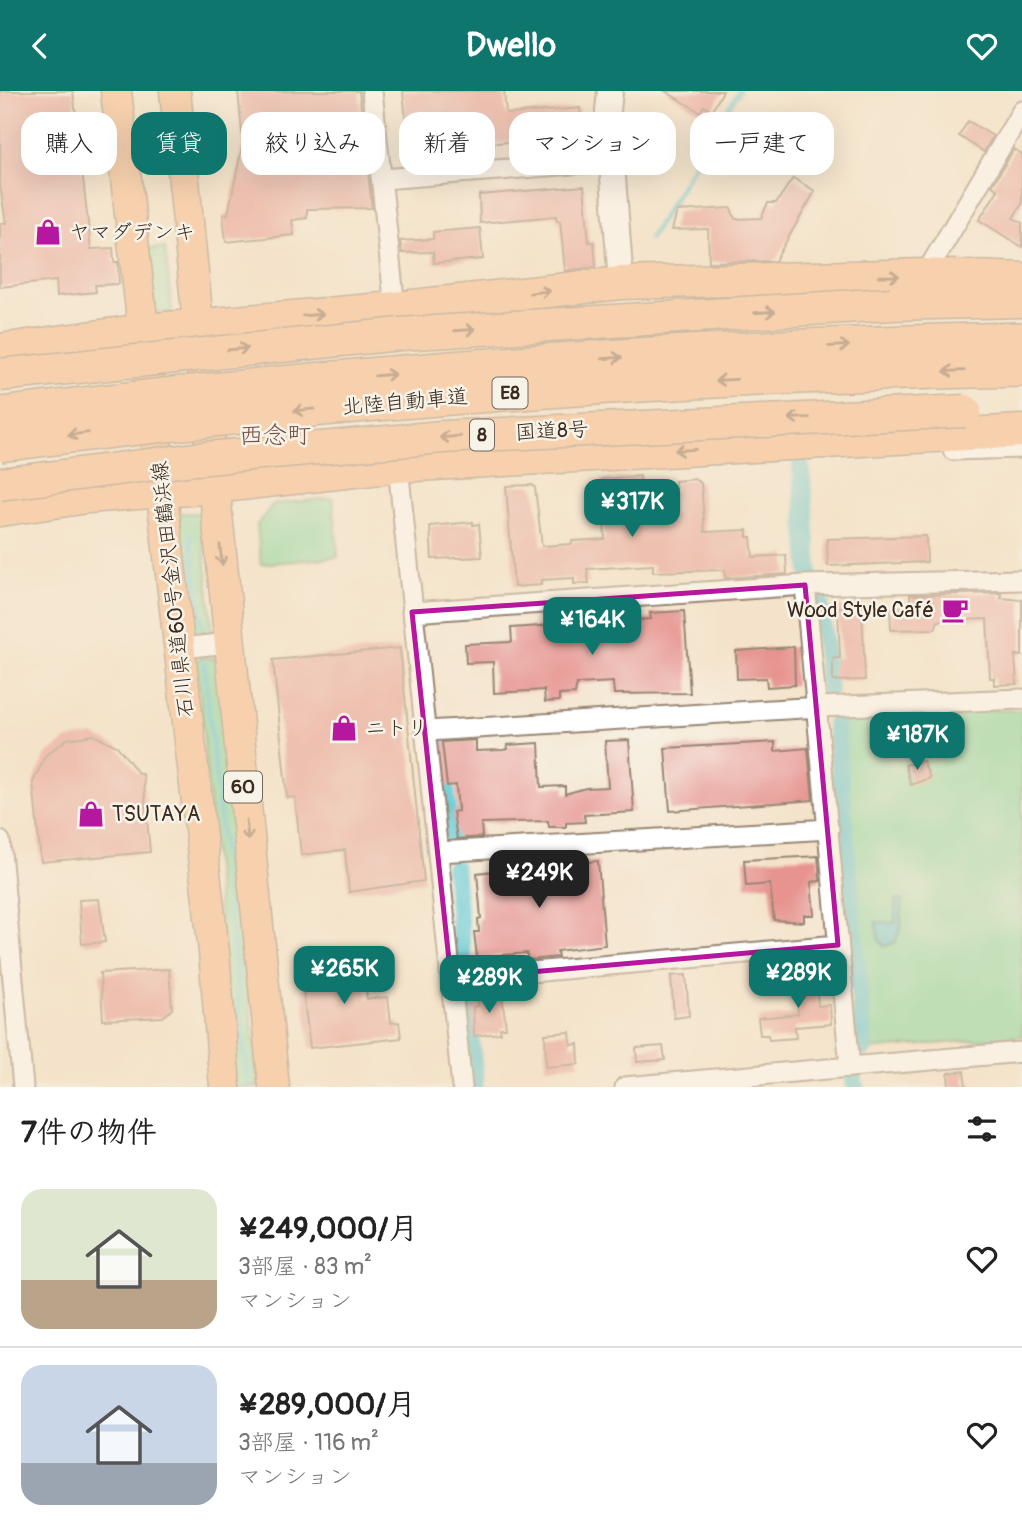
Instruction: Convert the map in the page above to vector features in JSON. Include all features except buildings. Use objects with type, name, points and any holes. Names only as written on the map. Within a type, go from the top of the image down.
[{"type":"highway","points":[[0,350],[144,330],[621,283],[925,275],[1022,279]]},
{"type":"highway","points":[[0,375],[400,334],[891,304],[1022,300]]},
{"type":"highway","name":"北陸自動車道","points":[[0,415],[146,397],[534,363],[760,349],[1022,340]]},
{"type":"highway","name":"北陸自動車道","points":[[0,444],[122,428],[542,391],[752,379],[1022,369]]},
{"type":"highway","name":"国道8号","points":[[0,484],[195,459],[442,437],[1022,410]]},
{"type":"highway","name":"8","points":[[214,487],[398,466],[1022,431]]},
{"type":"highway","points":[[0,510],[87,497],[214,487]]},
{"type":"main road","name":"石川県道60号金沢田鶴浜線","points":[[116,91],[164,492],[214,952],[225,1087]]},
{"type":"main road","name":"60","points":[[175,91],[274,1087]]},
{"type":"street","points":[[372,91],[395,307]]},
{"type":"street","points":[[608,112],[610,91]]},
{"type":"street","points":[[925,275],[1022,111]]},
{"type":"street","points":[[382,179],[509,169]]},
{"type":"street","points":[[613,175],[621,283]]},
{"type":"street","points":[[803,444],[913,452],[1022,448]]},
{"type":"street","points":[[398,466],[462,1087]]},
{"type":"street","points":[[411,612],[805,585],[1022,580]]},
{"type":"street","points":[[805,585],[819,707],[850,1067]]},
{"type":"street","points":[[181,648],[229,643]]},
{"type":"street","points":[[427,730],[819,707],[1022,699]]},
{"type":"street","points":[[438,852],[829,829]]},
{"type":"street","points":[[0,841],[6,954],[23,1087]]},
{"type":"street","points":[[451,979],[838,945]]},
{"type":"street","points":[[625,1087],[1022,1052]]},
{"type":"highlighted area","points":[[805,585],[838,945],[451,979],[412,612]]},
{"type":"green space","points":[[165,248],[172,312],[155,313],[147,249]]},
{"type":"green space","points":[[333,498],[338,557],[261,564],[257,525],[273,504]]},
{"type":"green space","points":[[178,513],[201,513],[213,636],[194,640]]},
{"type":"green space","points":[[200,657],[215,658],[218,662],[258,1087],[234,1087],[197,663]]},
{"type":"green space","points":[[1022,710],[1022,1036],[868,1050],[839,713]]},
{"type":"water","points":[[896,900],[902,900],[901,928],[895,942],[885,946],[879,940],[876,922],[895,923]]},
{"type":"waterway","points":[[650,238],[739,91]]},
{"type":"waterway","points":[[801,466],[810,579]]},
{"type":"waterway","points":[[190,536],[202,626]]},
{"type":"waterway","points":[[820,598],[829,690]]},
{"type":"waterway","points":[[204,663],[248,1087]]},
{"type":"waterway","points":[[835,723],[864,1048]]},
{"type":"waterway","points":[[442,745],[451,840]]},
{"type":"waterway","points":[[430,868],[432,889]]},
{"type":"waterway","points":[[454,868],[464,967]]},
{"type":"waterway","points":[[467,996],[475,1082]]},
{"type":"waterway","points":[[854,1078],[855,1087]]},
{"type":"place","name":"ヤマダデンキ","points":[[48,232]]},
{"type":"place","name":"Wood Style Café","points":[[955,610]]},
{"type":"place","name":"ニトリ","points":[[344,728]]},
{"type":"place","name":"TSUTAYA","points":[[91,814]]},
{"type":"district","name":"西念町","points":[[275,435]]}]
